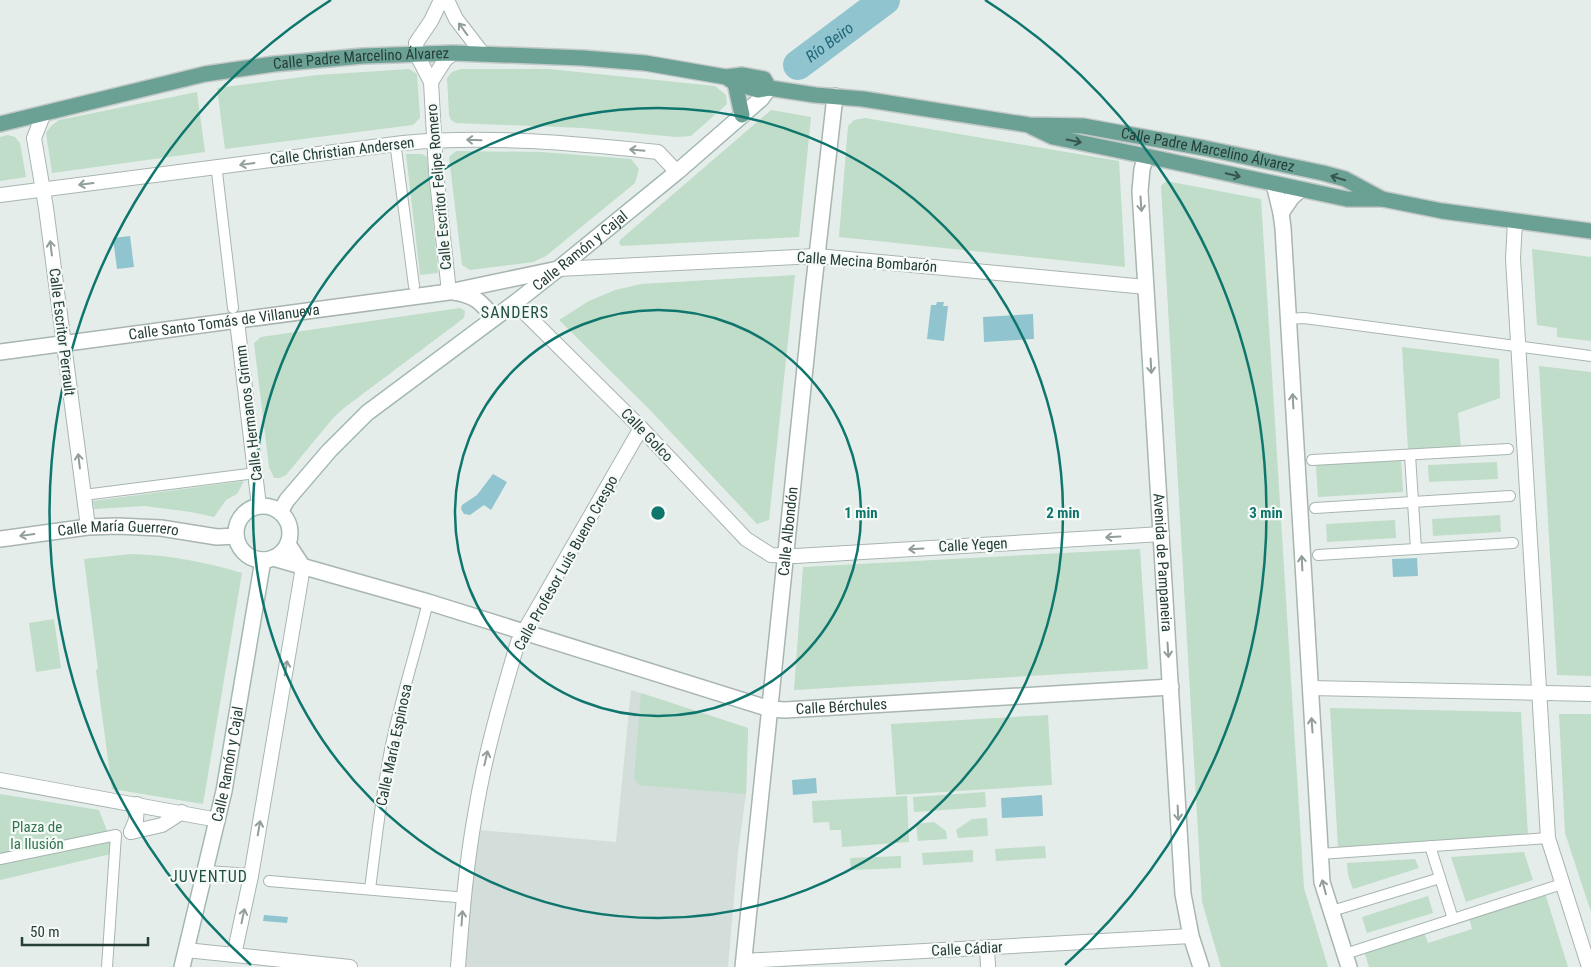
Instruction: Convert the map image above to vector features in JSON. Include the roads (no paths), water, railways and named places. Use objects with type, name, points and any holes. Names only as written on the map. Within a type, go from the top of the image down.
[{"type":"main road","name":"Calle Padre Marcelino Álvarez","points":[[0,124],[205,74],[274,64],[416,53],[583,58],[645,63],[730,80],[742,74],[764,79],[769,88],[815,95],[874,100],[1028,125],[1083,126],[1204,148],[1323,173],[1345,179],[1382,199]]},
{"type":"main road","points":[[730,80],[742,116]]},
{"type":"main road","name":"Calle Padre Marcelino Álvarez","points":[[1028,125],[1053,137],[1347,199],[1382,199],[1442,211],[1591,231]]},
{"type":"main road","points":[[1146,156],[1152,151],[1160,149],[1188,154],[1204,148]]},
{"type":"main road","points":[[1223,152],[1235,162],[1264,169],[1270,174],[1274,184]]},
{"type":"street","points":[[416,53],[416,43],[441,0]]},
{"type":"street","points":[[447,0],[456,19],[483,54]]},
{"type":"street","name":"Calle Escritor Felipe Romero","points":[[416,53],[431,82],[434,140],[449,292]]},
{"type":"street","name":"Calle Escritor Felipe Romero","points":[[431,82],[445,60],[453,53]]},
{"type":"street","name":"Calle Ramón y Cajal","points":[[280,512],[287,500],[352,427],[367,413],[558,269],[742,116],[761,99],[769,88]]},
{"type":"street","name":"Calle Albondón","points":[[743,964],[835,96]]},
{"type":"street","points":[[16,120],[34,138],[44,113]]},
{"type":"street","name":"Calle Escritor Perrault","points":[[34,138],[43,189],[88,527]]},
{"type":"street","name":"Calle Christian Andersen","points":[[0,195],[403,142],[434,140],[467,139],[568,144],[658,152],[676,172]]},
{"type":"street","points":[[396,149],[414,286]]},
{"type":"street","name":"Avenida de Pampaneira","points":[[1146,156],[1142,169],[1140,191],[1183,894],[1191,936],[1200,967]]},
{"type":"street","name":"Calle Hermanos Grimm","points":[[217,172],[260,506]]},
{"type":"street","points":[[1274,184],[1281,213],[1322,882],[1347,960],[1453,919],[1562,884]]},
{"type":"street","points":[[1281,213],[1292,197],[1300,190]]},
{"type":"street","points":[[1515,221],[1513,259],[1548,838],[1588,967]]},
{"type":"street","name":"Calle Mecina Bombarón","points":[[558,269],[817,256],[1146,287]]},
{"type":"street","name":"Calle Santo Tomás de Villanueva","points":[[0,352],[235,314],[449,292],[558,269]]},
{"type":"street","points":[[503,280],[516,302]]},
{"type":"street","name":"Calle Santo Tomás de Villanueva","points":[[449,292],[468,294],[478,299],[494,318]]},
{"type":"street","name":"Calle Golco","points":[[516,302],[641,428],[746,539],[771,555],[785,556]]},
{"type":"street","points":[[1288,319],[1304,318],[1591,356]]},
{"type":"street","name":"Calle Profesor Luis Bueno Crespo","points":[[458,967],[464,895],[474,817],[496,714],[518,642],[641,428]]},
{"type":"street","points":[[1312,460],[1508,449]]},
{"type":"street","points":[[1410,455],[1416,549]]},
{"type":"street","points":[[84,495],[256,473]]},
{"type":"street","points":[[1315,508],[1510,496]]},
{"type":"street","points":[[268,559],[284,550],[288,544],[290,526],[286,518],[274,508],[260,506],[249,509],[241,516],[236,526],[238,544],[242,551],[249,556],[303,566],[428,602],[524,633]]},
{"type":"street","name":"Calle María Guerrero","points":[[0,539],[88,527],[116,526],[161,528],[217,537],[236,536]]},
{"type":"street","name":"Calle Yegen","points":[[785,556],[1162,534]]},
{"type":"street","points":[[1318,555],[1513,543]]},
{"type":"street","points":[[234,955],[251,876],[303,566],[288,544]]},
{"type":"street","name":"Calle Ramón y Cajal","points":[[182,967],[218,820],[268,559]]},
{"type":"street","name":"Calle María Espinosa","points":[[370,889],[390,751],[402,697],[428,602]]},
{"type":"street","name":"Calle Bérchules","points":[[524,633],[770,709],[800,709],[1171,687]]},
{"type":"street","points":[[1310,688],[1591,694]]},
{"type":"street","points":[[0,780],[218,820]]},
{"type":"street","points":[[137,804],[136,820],[131,832],[162,825],[182,812]]},
{"type":"street","points":[[0,859],[116,835],[107,967]]},
{"type":"street","points":[[1320,854],[1548,838]]},
{"type":"street","points":[[1430,846],[1453,919]]},
{"type":"street","points":[[206,873],[251,876]]},
{"type":"street","points":[[1332,911],[1440,878]]},
{"type":"street","points":[[269,881],[456,897]]},
{"type":"street","name":"Calle Cádiar","points":[[743,964],[987,947],[1191,936]]},
{"type":"street","points":[[987,947],[988,967]]},
{"type":"street","points":[[186,950],[350,967]]},
{"type":"water","points":[[130,236],[134,267],[117,269],[113,238]]},
{"type":"water","points":[[937,302],[944,302],[943,306],[948,306],[944,341],[927,339],[931,305],[936,305]]},
{"type":"water","points":[[1033,314],[1034,339],[984,342],[983,317]]},
{"type":"water","points":[[493,474],[507,482],[491,510],[484,505],[470,515],[464,514],[461,509],[462,505],[477,495]]},
{"type":"water","points":[[1417,558],[1418,576],[1393,577],[1392,559]]},
{"type":"water","points":[[816,778],[817,793],[793,795],[792,780]]},
{"type":"water","points":[[1042,795],[1043,816],[1002,818],[1001,798]]},
{"type":"water","points":[[264,915],[288,917],[287,923],[263,921]]},
{"type":"waterway","name":"Río Beiro","points":[[798,65],[885,0]]},
{"type":"district","name":"SANDERS","points":[[515,312]]},
{"type":"district","name":"JUVENTUD","points":[[209,876]]},
{"type":"park label","name":"Plaza de la Ilusión","points":[[37,836]]}]
